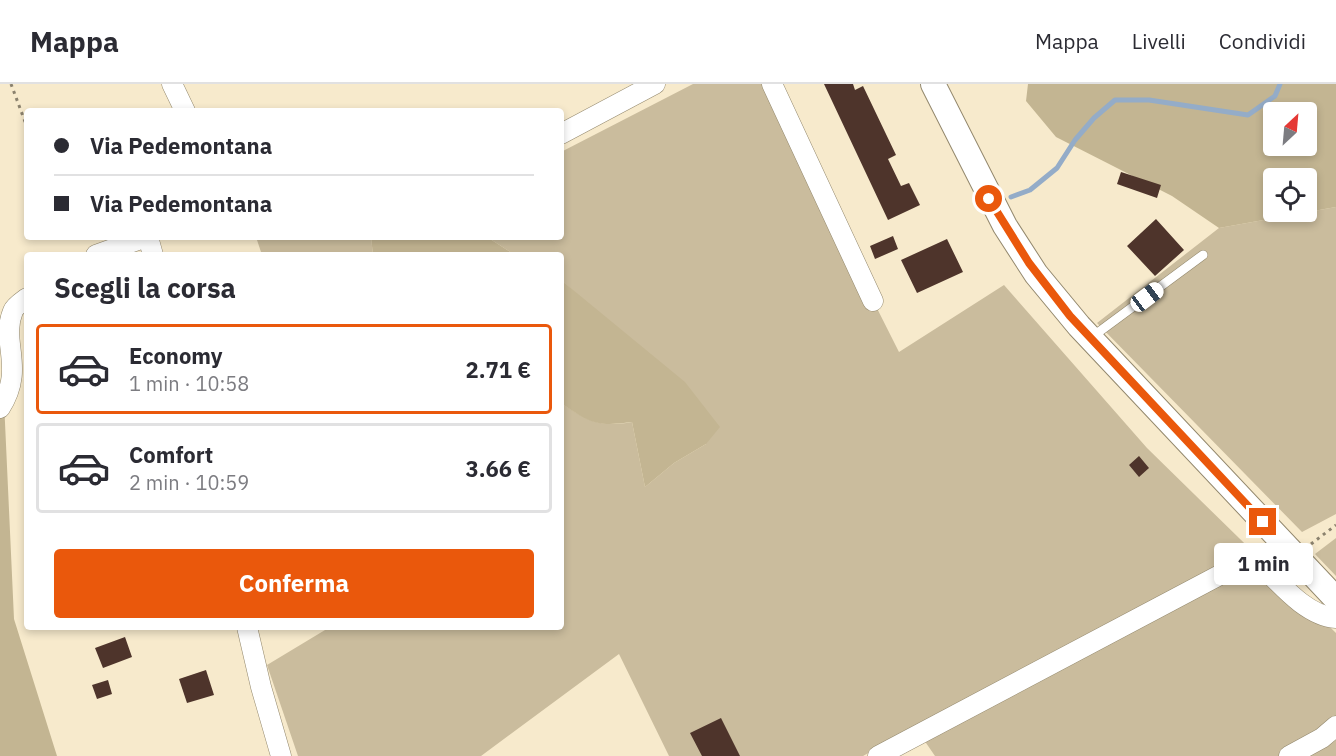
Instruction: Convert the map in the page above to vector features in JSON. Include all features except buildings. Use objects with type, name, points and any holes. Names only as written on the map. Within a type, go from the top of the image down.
[{"type":"street","points":[[172,84],[184,108]]},
{"type":"street","points":[[564,132],[655,84]]},
{"type":"street","points":[[772,84],[873,301]]},
{"type":"street","points":[[933,84],[1005,226],[1041,280],[1090,339],[1336,599]]},
{"type":"street","points":[[104,252],[138,240]]},
{"type":"street","points":[[0,408],[13,378],[10,328],[14,310],[24,301]]},
{"type":"street","points":[[878,756],[1250,559],[1257,561],[1308,607],[1324,616],[1336,618]]},
{"type":"street","points":[[248,630],[281,756]]},
{"type":"street","points":[[1289,756],[1322,738],[1336,726]]},
{"type":"lane","points":[[1090,339],[1203,255]]},
{"type":"path","points":[[11,84],[24,119]]},
{"type":"path","points":[[1294,555],[1336,525]]},
{"type":"shaded area","points":[[693,84],[764,84],[899,352],[1004,285],[1147,448],[1336,633],[1336,756],[935,756],[915,727],[863,756],[669,756],[619,654],[481,756],[298,756],[267,665],[325,630],[564,630],[564,405],[594,421],[611,424],[632,422],[645,487],[674,463],[706,444],[616,329],[564,283],[564,252],[510,252],[492,240],[564,240],[564,150]]},
{"type":"shaded area","points":[[1028,84],[1336,84],[1336,207],[1317,210],[1317,168],[1263,168],[1263,220],[1219,228],[1172,196],[1056,137],[1026,101]]},
{"type":"shaded area","points":[[1336,207],[1336,514],[1302,532],[1097,323],[1219,228],[1263,220],[1263,222],[1317,222],[1317,210]]},
{"type":"shaded area","points":[[257,240],[371,240],[373,252],[261,252]]},
{"type":"shaded area","points":[[371,240],[492,240],[510,252],[373,252]]},
{"type":"shaded area","points":[[564,282],[685,382],[720,427],[706,444],[674,463],[645,487],[632,422],[601,423],[579,415],[564,405]]},
{"type":"shaded area","points":[[0,395],[4,401],[14,619],[57,756],[0,756]]},
{"type":"shaded area","points":[[1336,538],[1336,576],[1315,554]]},
{"type":"waterway","points":[[1011,197],[1030,190],[1057,168],[1075,140],[1094,118],[1115,100],[1149,100],[1248,115],[1275,96],[1280,84]]},
{"type":"route","points":[[989,199],[1029,263],[1053,296],[1090,339],[1263,522]]}]
